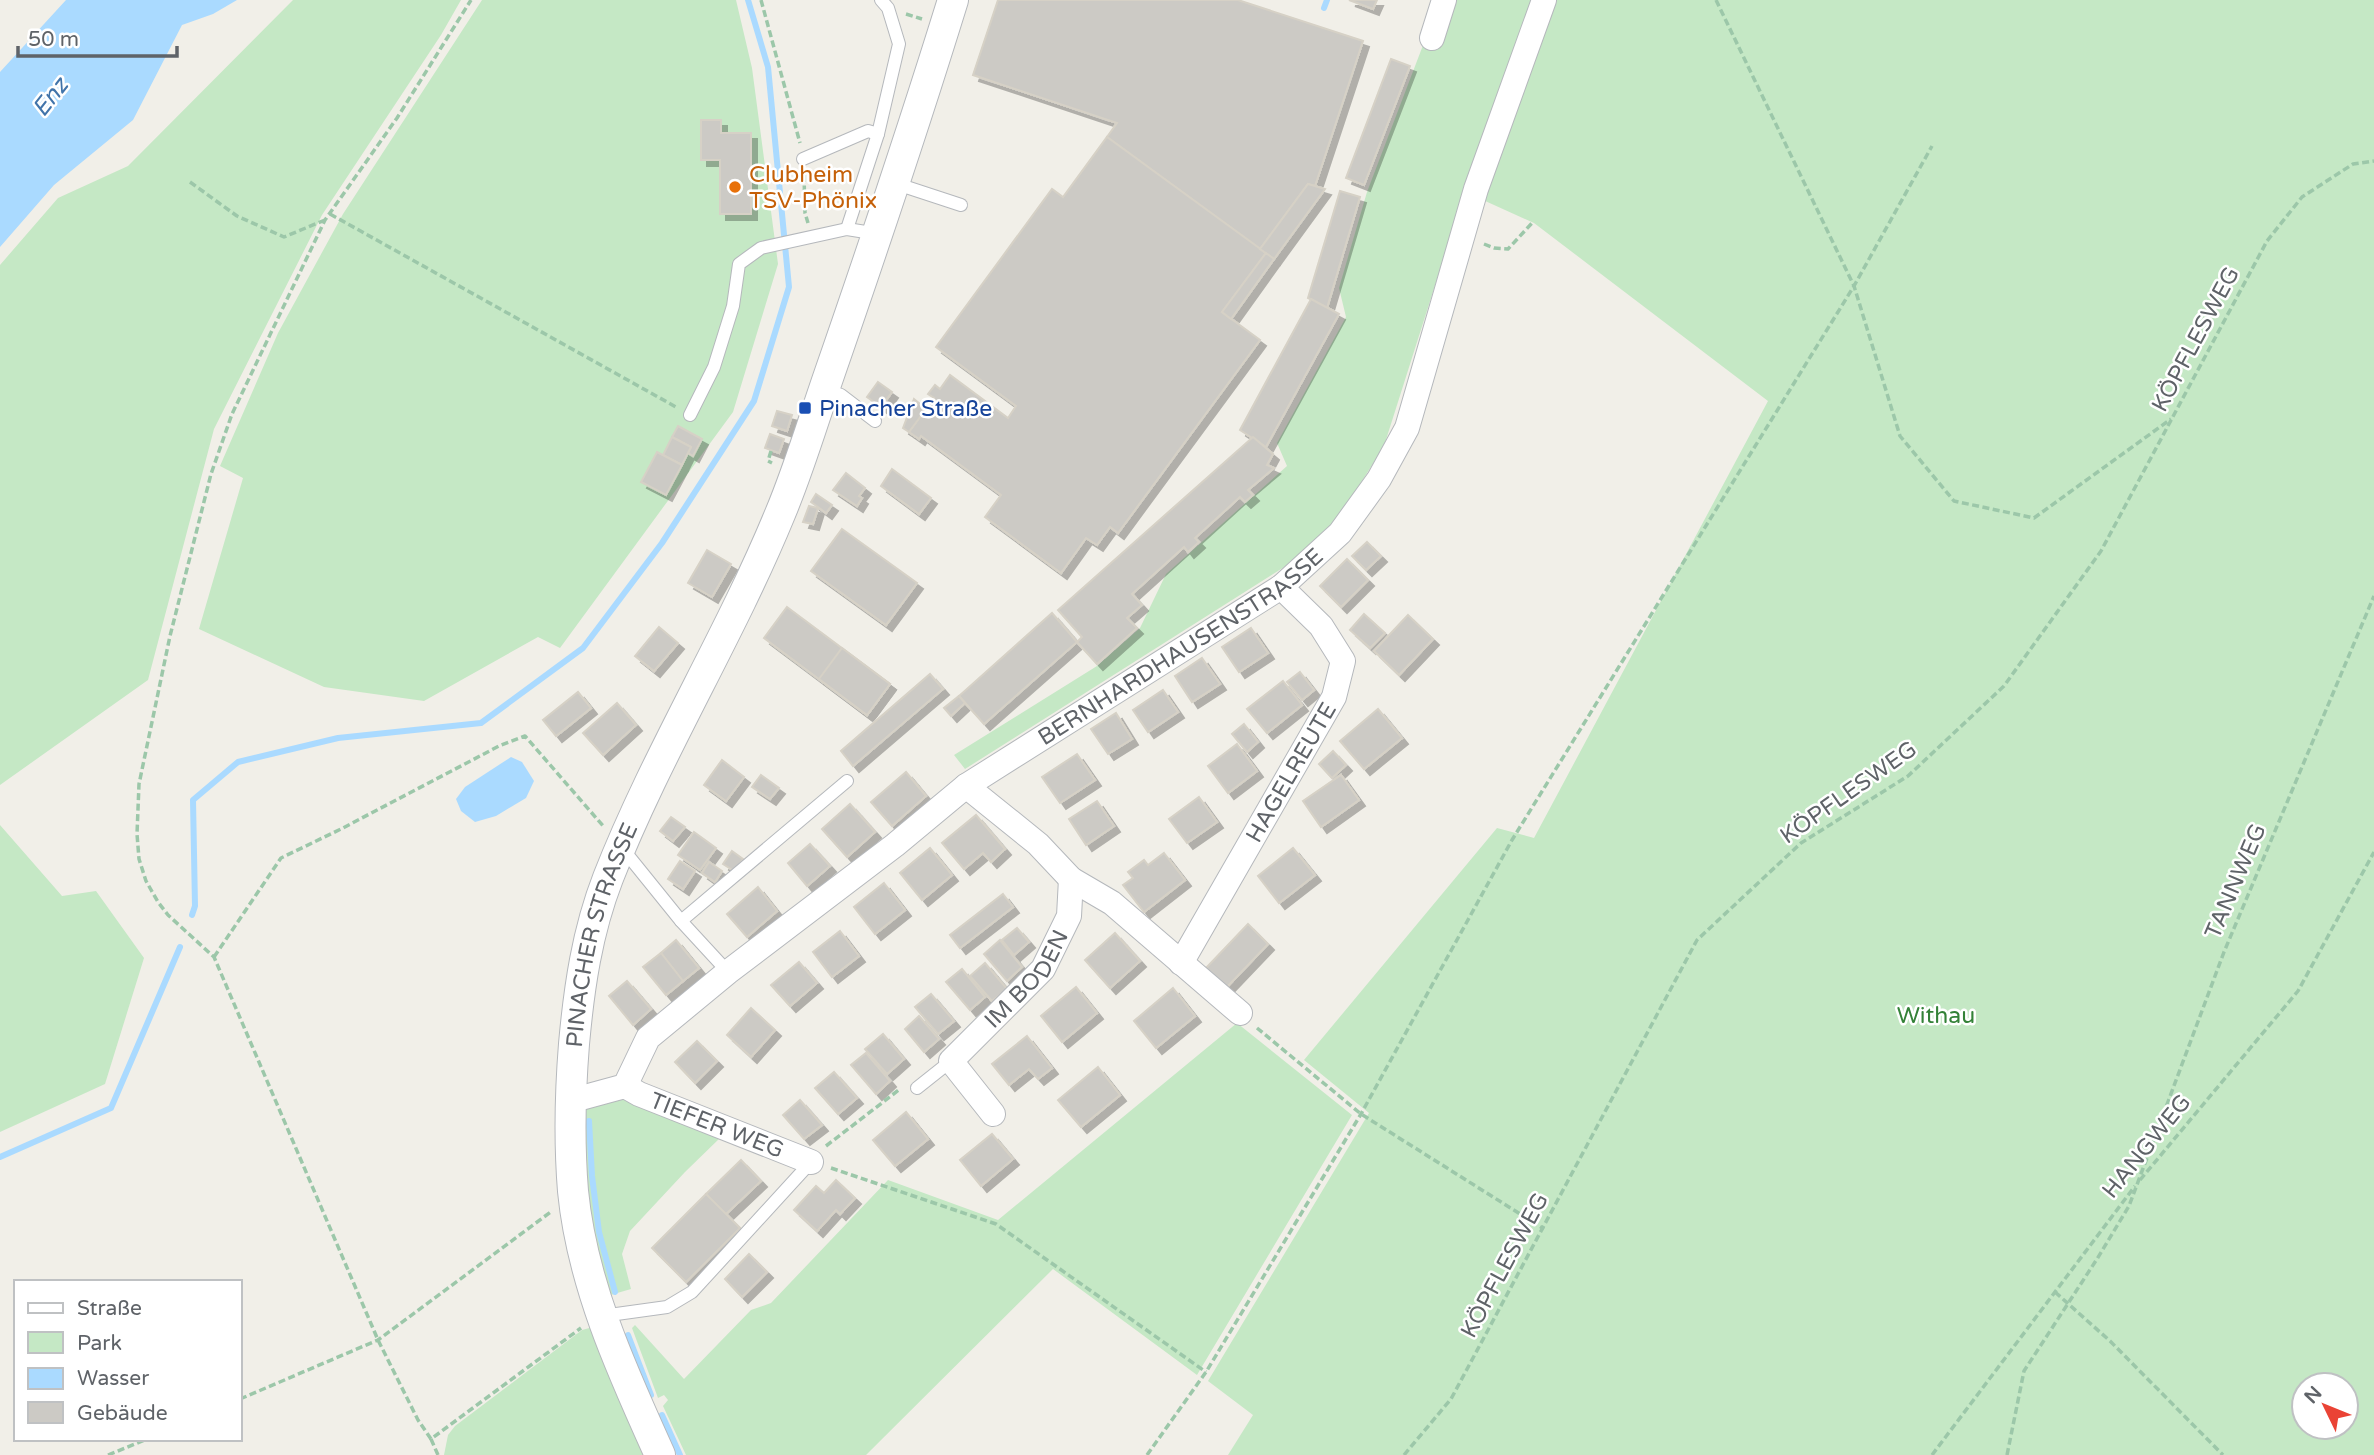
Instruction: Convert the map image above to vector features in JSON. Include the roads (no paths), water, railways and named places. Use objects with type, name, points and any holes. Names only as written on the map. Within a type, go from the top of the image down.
[{"type":"street","points":[[1432,38],[1444,0]]},
{"type":"street","name":"BERNHARDHAUSENSTRASSE","points":[[625,1086],[648,1038],[729,972],[895,845],[966,786],[1281,587],[1340,533],[1379,479],[1407,428],[1476,189],[1544,0]]},
{"type":"street","name":"PINACHER STRASSE","points":[[660,1455],[601,1316],[585,1258],[573,1195],[570,1101],[577,1005],[584,960],[594,918],[621,847],[780,513],[824,389],[846,309],[878,234],[949,13]]},
{"type":"street","name":"HAGELREUTE","points":[[1181,963],[1334,696],[1343,661],[1321,626],[1281,587]]},
{"type":"street","points":[[966,786],[1038,844],[1071,879],[1112,903],[1240,1013]]},
{"type":"street","name":"IM BODEN","points":[[951,1061],[1042,969],[1069,916],[1071,879]]},
{"type":"street","points":[[951,1061],[993,1114]]},
{"type":"street","points":[[570,1101],[625,1086]]},
{"type":"street","name":"TIEFER WEG","points":[[625,1086],[639,1094],[811,1162]]},
{"type":"lane","points":[[847,229],[878,134],[899,44],[885,4]]},
{"type":"lane","points":[[803,159],[868,131],[878,134]]},
{"type":"lane","points":[[894,183],[961,205]]},
{"type":"lane","points":[[690,415],[731,335],[738,264],[761,248],[847,229],[878,234]]},
{"type":"lane","points":[[824,389],[841,395],[875,421]]},
{"type":"lane","points":[[681,921],[847,781]]},
{"type":"lane","points":[[621,847],[681,921],[729,972]]},
{"type":"lane","name":"IM BODEN","points":[[916,1088],[951,1061]]},
{"type":"lane","points":[[601,1316],[667,1307],[692,1292],[811,1162]]},
{"type":"water","name":"Enz","points":[[66,0],[237,0],[213,14],[182,25],[133,120],[54,185],[0,247],[0,72]]},
{"type":"water","points":[[511,757],[522,762],[534,781],[526,798],[496,816],[475,822],[461,811],[456,799],[465,787]]},
{"type":"waterway","points":[[192,915],[195,906],[193,800],[238,762],[338,738],[481,723],[583,648],[662,543],[754,401],[789,287],[768,67],[748,0]]},
{"type":"waterway","points":[[1324,8],[1327,0]]},
{"type":"waterway","points":[[0,1157],[111,1108],[180,947]]},
{"type":"waterway","points":[[589,1121],[599,1232],[615,1292]]},
{"type":"waterway","points":[[628,1335],[651,1395]]},
{"type":"waterway","points":[[662,1415],[680,1455]]},
{"type":"place","name":"Clubheim TSV-Phönix","points":[[735,187]]},
{"type":"place","name":"Pinacher Straße","points":[[805,408]]},
{"type":"park label","name":"Withau","points":[[1936,1015]]}]
